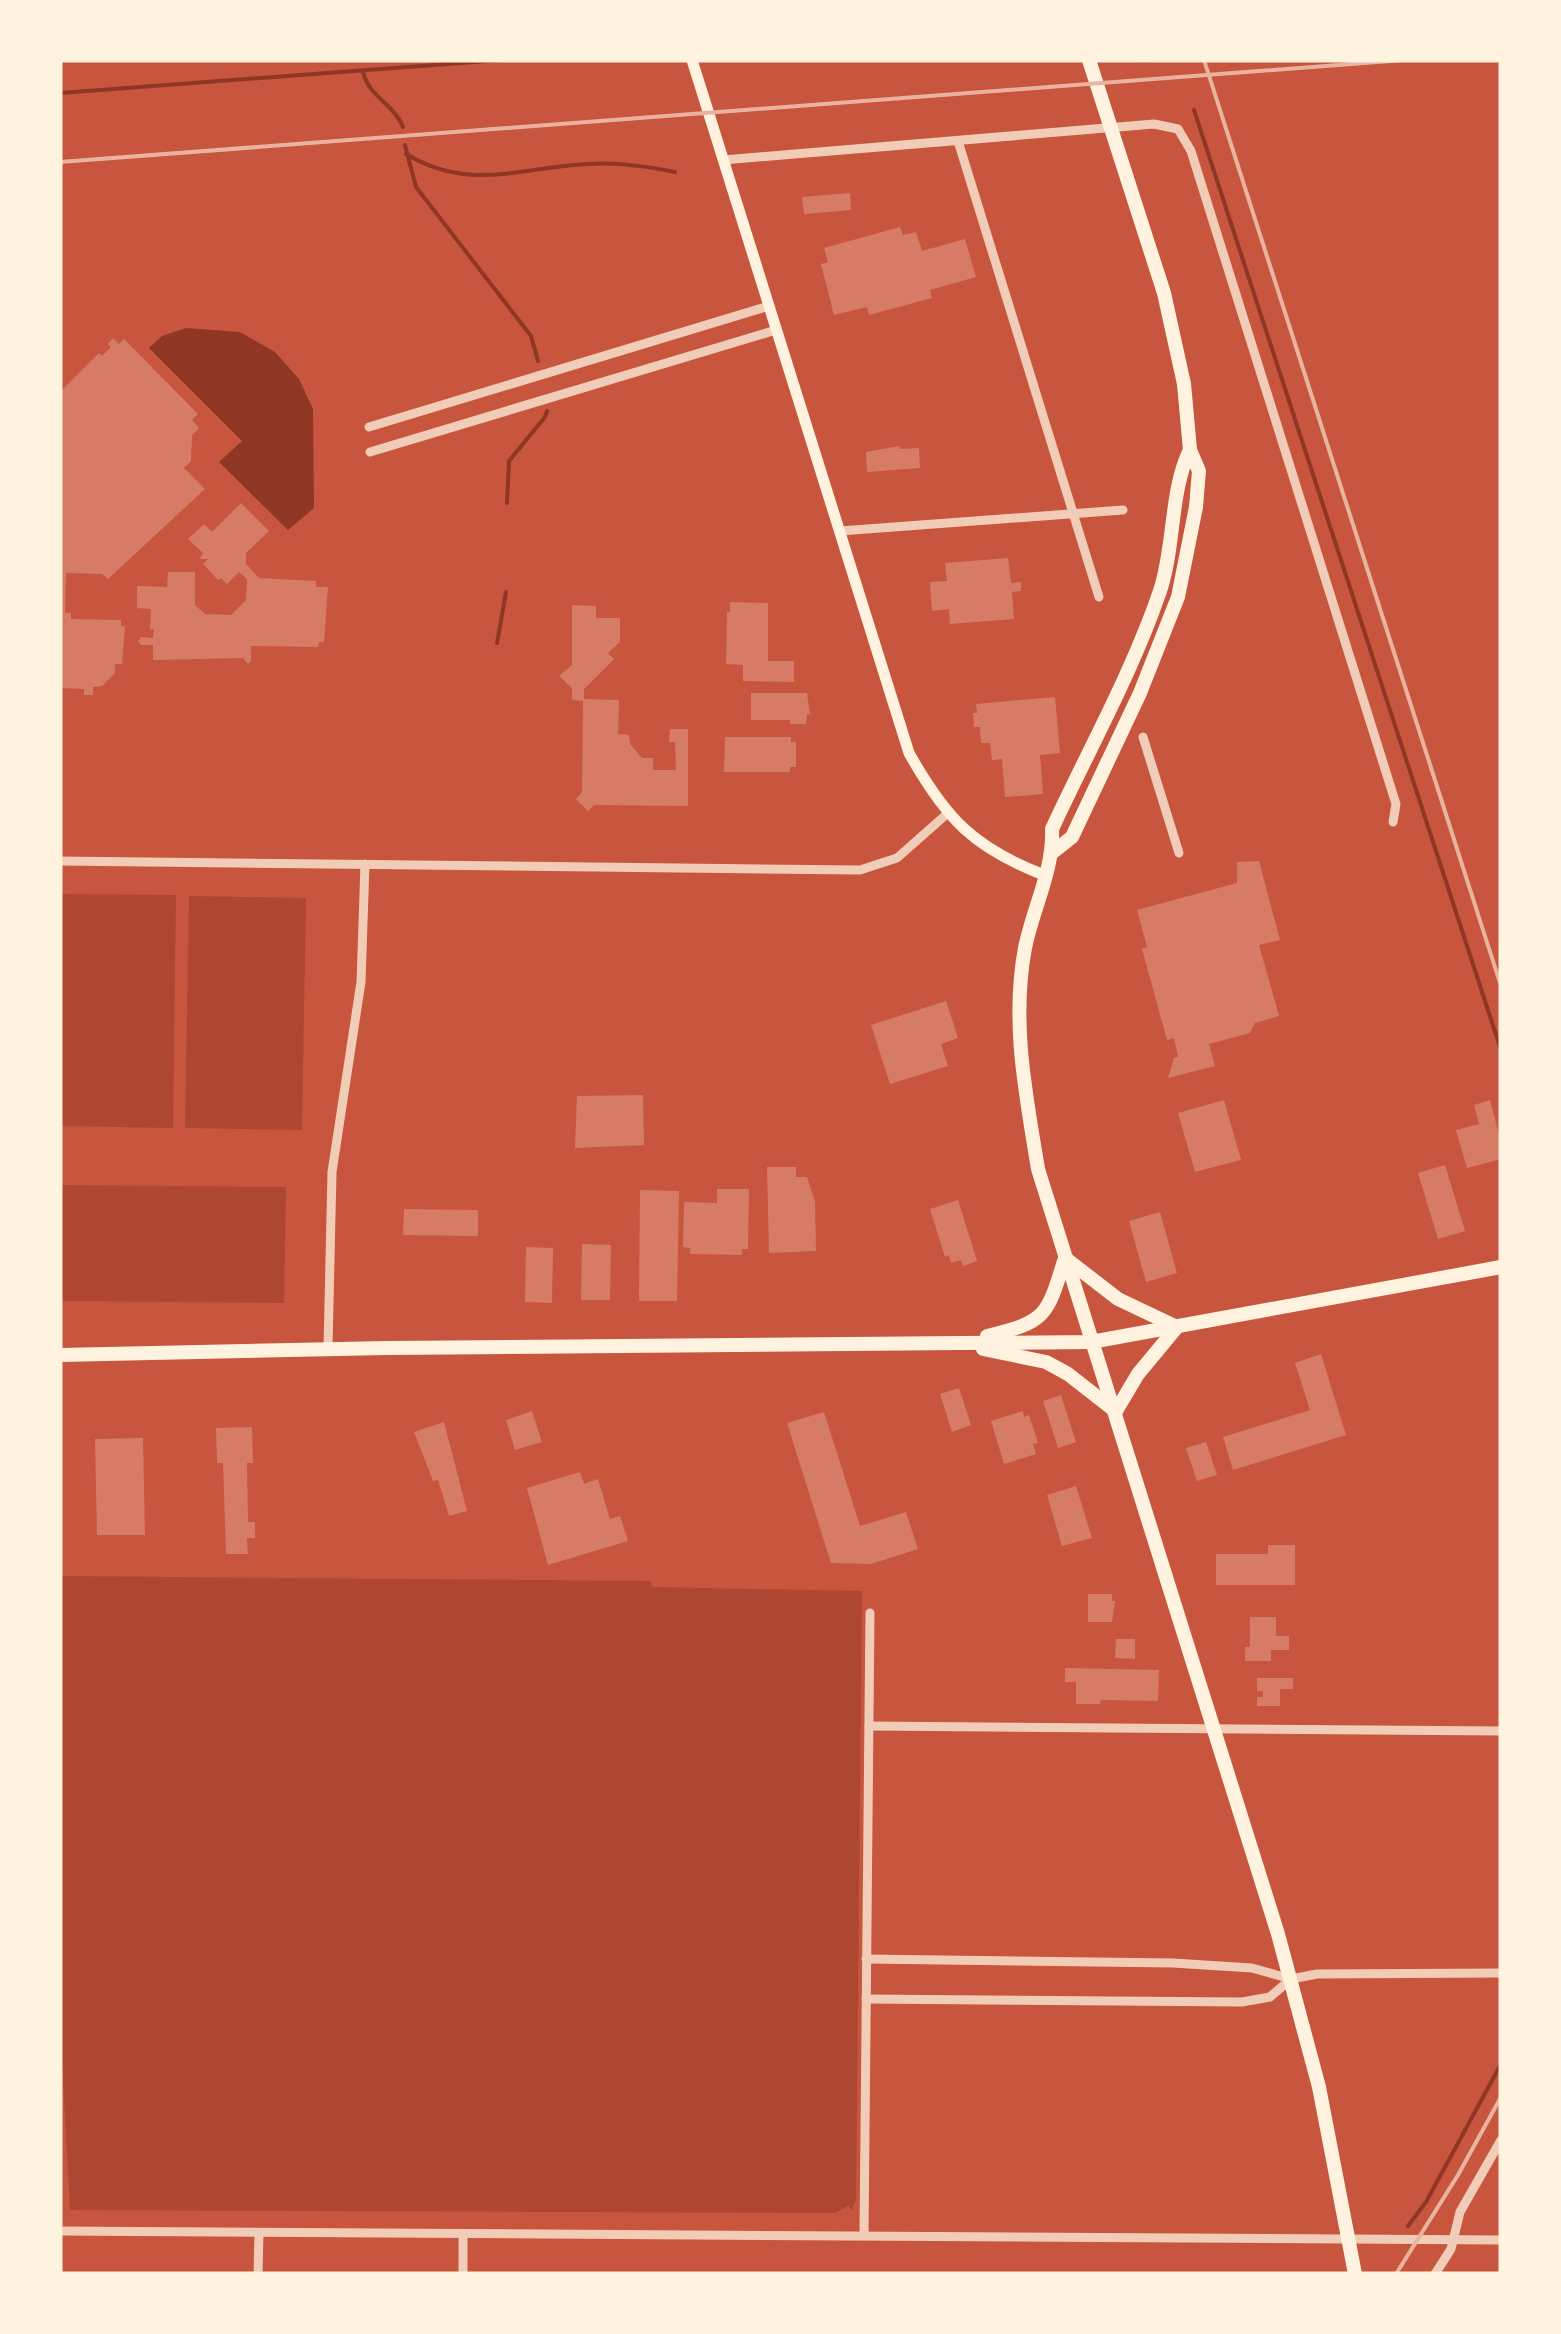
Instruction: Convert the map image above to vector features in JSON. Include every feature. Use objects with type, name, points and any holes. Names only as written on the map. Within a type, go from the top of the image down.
[{"type":"main road","points":[[692,60],[910,754],[928,788],[979,843],[1044,875]]},
{"type":"main road","points":[[1053,852],[1072,836],[1079,822],[1140,692],[1178,597],[1199,471],[1190,450],[1181,365],[1164,294],[1089,60]]},
{"type":"main road","points":[[1190,450],[1180,470],[1161,588],[1142,641],[1052,829],[1053,852],[1025,949],[1018,1029],[1038,1169],[1291,1980],[1326,2118],[1354,2274]]},
{"type":"main road","points":[[1065,1258],[1118,1298],[1178,1328]]},
{"type":"main road","points":[[958,1344],[1016,1329],[1039,1318],[1054,1297],[1065,1258]]},
{"type":"main road","points":[[60,1355],[328,1348],[1091,1342],[1501,1267]]},
{"type":"main road","points":[[1116,1411],[1138,1374],[1178,1328]]},
{"type":"main road","points":[[958,1344],[1046,1362],[1116,1411]]},
{"type":"street","points":[[723,160],[1163,124],[1178,130],[1191,150],[1396,804],[1393,822]]},
{"type":"street","points":[[958,141],[1099,597]]},
{"type":"street","points":[[369,428],[769,306]]},
{"type":"street","points":[[370,452],[776,330]]},
{"type":"street","points":[[840,530],[1123,510]]},
{"type":"street","points":[[1144,737],[1179,853]]},
{"type":"street","points":[[60,860],[860,870],[896,858],[948,813]]},
{"type":"street","points":[[328,1348],[332,1172],[361,982],[365,864]]},
{"type":"street","points":[[864,2236],[870,1612]]},
{"type":"street","points":[[869,1726],[1501,1731]]},
{"type":"street","points":[[866,1959],[1173,1962],[1252,1968],[1291,1980]]},
{"type":"street","points":[[866,1999],[1242,2002],[1270,1997],[1291,1980],[1331,1972],[1501,1973]]},
{"type":"street","points":[[1435,2274],[1454,2240],[1460,2212],[1501,2140]]},
{"type":"street","points":[[60,2230],[1501,2240]]},
{"type":"street","points":[[258,2233],[258,2274]]},
{"type":"street","points":[[463,2234],[463,2274]]},
{"type":"shaded area","points":[[186,328],[240,332],[275,352],[299,379],[313,409],[314,508],[288,530],[219,462],[242,441],[149,348],[162,336]]},
{"type":"shaded area","points":[[60,894],[176,895],[173,1128],[60,1126]]},
{"type":"shaded area","points":[[189,896],[306,898],[302,1130],[185,1128]]},
{"type":"shaded area","points":[[60,1185],[286,1187],[284,1303],[60,1301]]},
{"type":"shaded area","points":[[60,1576],[650,1581],[652,1587],[862,1591],[856,2200],[852,2210],[848,2206],[835,2213],[70,2210],[60,2024]]},
{"type":"building","points":[[850,193],[851,210],[804,214],[802,197]]},
{"type":"building","points":[[900,227],[903,235],[916,232],[922,251],[965,239],[976,277],[930,290],[932,298],[869,315],[867,307],[834,315],[821,264],[828,262],[824,248]]},
{"type":"building","points":[[113,338],[119,344],[124,339],[198,414],[192,420],[199,428],[192,435],[191,461],[184,468],[205,489],[108,579],[102,574],[66,573],[65,613],[71,613],[71,619],[121,620],[121,626],[125,626],[122,664],[115,664],[115,673],[102,686],[93,687],[93,695],[84,695],[84,689],[61,688],[60,684],[60,392],[99,353],[102,356],[111,347],[108,344]]},
{"type":"building","points":[[899,446],[919,448],[920,468],[867,472],[866,452]]},
{"type":"building","points":[[241,503],[269,531],[246,553],[246,564],[259,578],[316,581],[316,587],[328,587],[324,642],[319,642],[318,647],[251,646],[248,664],[243,658],[153,660],[153,645],[141,645],[138,641],[141,637],[153,638],[154,629],[150,630],[151,609],[137,608],[137,586],[167,587],[168,572],[195,572],[195,605],[205,614],[231,615],[246,600],[247,579],[239,572],[227,584],[221,578],[218,580],[203,564],[208,559],[200,559],[203,553],[188,539],[204,524],[212,532]]},
{"type":"building","points":[[1008,558],[1011,583],[1021,582],[1021,591],[1012,592],[1014,619],[950,624],[949,609],[932,611],[930,582],[947,581],[945,563]]},
{"type":"building","points":[[730,602],[768,603],[768,661],[794,661],[794,682],[743,681],[743,665],[726,664]]},
{"type":"building","points":[[572,605],[596,606],[596,618],[620,618],[620,642],[608,653],[614,659],[584,689],[584,699],[619,700],[618,734],[629,735],[630,744],[642,758],[653,758],[653,770],[676,770],[675,742],[669,742],[670,729],[688,729],[688,806],[594,805],[588,811],[576,799],[582,792],[583,701],[572,700],[572,688],[559,676],[572,665]]},
{"type":"building","points":[[751,693],[807,693],[810,714],[806,724],[751,720]]},
{"type":"building","points":[[1055,697],[1060,753],[1040,755],[1043,794],[1005,797],[1002,759],[992,760],[990,743],[981,743],[980,727],[974,727],[976,704]]},
{"type":"building","points":[[725,737],[791,737],[791,742],[796,742],[796,767],[790,767],[790,772],[724,772]]},
{"type":"building","points":[[1259,861],[1280,940],[1259,945],[1279,1016],[1255,1023],[1250,1033],[1209,1044],[1215,1066],[1168,1078],[1174,1058],[1178,1057],[1174,1038],[1167,1040],[1142,949],[1147,947],[1137,910],[1237,883],[1237,862]]},
{"type":"building","points":[[946,1001],[958,1038],[941,1044],[948,1066],[890,1084],[871,1025]]},
{"type":"building","points":[[643,1095],[644,1145],[575,1148],[577,1096]]},
{"type":"building","points":[[1224,1100],[1241,1160],[1195,1172],[1178,1113]]},
{"type":"building","points":[[1490,1100],[1501,1142],[1501,1159],[1467,1168],[1456,1130],[1479,1124],[1474,1105]]},
{"type":"building","points":[[1445,1165],[1465,1231],[1438,1239],[1418,1173]]},
{"type":"building","points":[[767,1167],[796,1167],[796,1177],[807,1177],[815,1202],[816,1251],[769,1253]]},
{"type":"building","points":[[717,1189],[749,1189],[748,1249],[742,1249],[742,1255],[690,1254],[690,1248],[683,1247],[684,1202],[717,1203]]},
{"type":"building","points":[[640,1190],[679,1191],[677,1301],[639,1301]]},
{"type":"building","points":[[958,1200],[977,1261],[963,1266],[961,1260],[951,1263],[949,1255],[945,1257],[930,1209]]},
{"type":"building","points":[[404,1209],[478,1210],[478,1236],[403,1235]]},
{"type":"building","points":[[1160,1212],[1177,1273],[1146,1282],[1129,1221]]},
{"type":"building","points":[[582,1244],[611,1245],[610,1300],[581,1300]]},
{"type":"building","points":[[526,1247],[553,1248],[552,1303],[525,1302]]},
{"type":"building","points":[[1321,1354],[1346,1435],[1233,1470],[1223,1437],[1310,1410],[1295,1363]]},
{"type":"building","points":[[959,1388],[971,1425],[952,1432],[940,1394]]},
{"type":"building","points":[[1061,1395],[1076,1442],[1058,1448],[1043,1401]]},
{"type":"building","points":[[532,1411],[542,1442],[515,1450],[506,1420]]},
{"type":"building","points":[[1023,1411],[1024,1417],[1029,1415],[1038,1443],[1033,1444],[1036,1454],[1004,1464],[991,1421]]},
{"type":"building","points":[[824,1412],[860,1526],[906,1512],[918,1549],[871,1564],[831,1563],[787,1423]]},
{"type":"building","points":[[444,1422],[467,1511],[449,1516],[438,1480],[433,1481],[414,1432]]},
{"type":"building","points":[[252,1427],[253,1463],[247,1463],[248,1522],[255,1522],[255,1538],[247,1538],[248,1554],[226,1554],[223,1463],[217,1463],[216,1428]]},
{"type":"building","points":[[143,1438],[145,1535],[97,1535],[95,1439]]},
{"type":"building","points":[[1206,1442],[1217,1475],[1197,1481],[1186,1448]]},
{"type":"building","points":[[580,1472],[584,1484],[598,1479],[610,1519],[620,1516],[628,1541],[548,1565],[527,1488]]},
{"type":"building","points":[[1076,1486],[1092,1538],[1062,1546],[1047,1495]]},
{"type":"building","points":[[1268,1545],[1295,1545],[1295,1585],[1216,1585],[1216,1554],[1268,1554]]},
{"type":"building","points":[[1088,1594],[1112,1594],[1112,1622],[1088,1622]]},
{"type":"building","points":[[1250,1617],[1276,1617],[1276,1636],[1289,1636],[1289,1650],[1271,1650],[1271,1661],[1245,1661],[1245,1647],[1250,1647]]},
{"type":"building","points":[[1116,1639],[1135,1639],[1135,1659],[1115,1658]]},
{"type":"building","points":[[1065,1668],[1159,1670],[1158,1701],[1101,1700],[1100,1704],[1076,1704],[1076,1682],[1065,1682]]},
{"type":"building","points":[[1257,1678],[1293,1678],[1293,1689],[1280,1689],[1280,1706],[1257,1706],[1257,1697],[1263,1697],[1263,1691],[1257,1691]]},
{"type":"waterway","points":[[60,93],[501,60]]},
{"type":"waterway","points":[[363,72],[403,127]]},
{"type":"waterway","points":[[1194,110],[1501,1050]]},
{"type":"waterway","points":[[405,145],[416,187],[531,336],[538,361]]},
{"type":"waterway","points":[[406,154],[428,165],[468,174],[600,163],[675,172]]},
{"type":"waterway","points":[[507,503],[509,461],[547,411]]},
{"type":"waterway","points":[[497,643],[506,592]]},
{"type":"waterway","points":[[1408,2226],[1426,2202],[1501,2064]]},
{"type":"railway","points":[[1204,60],[1501,986]]},
{"type":"railway","points":[[60,162],[1404,60]]},
{"type":"railway","points":[[1396,2274],[1501,2097]]}]
